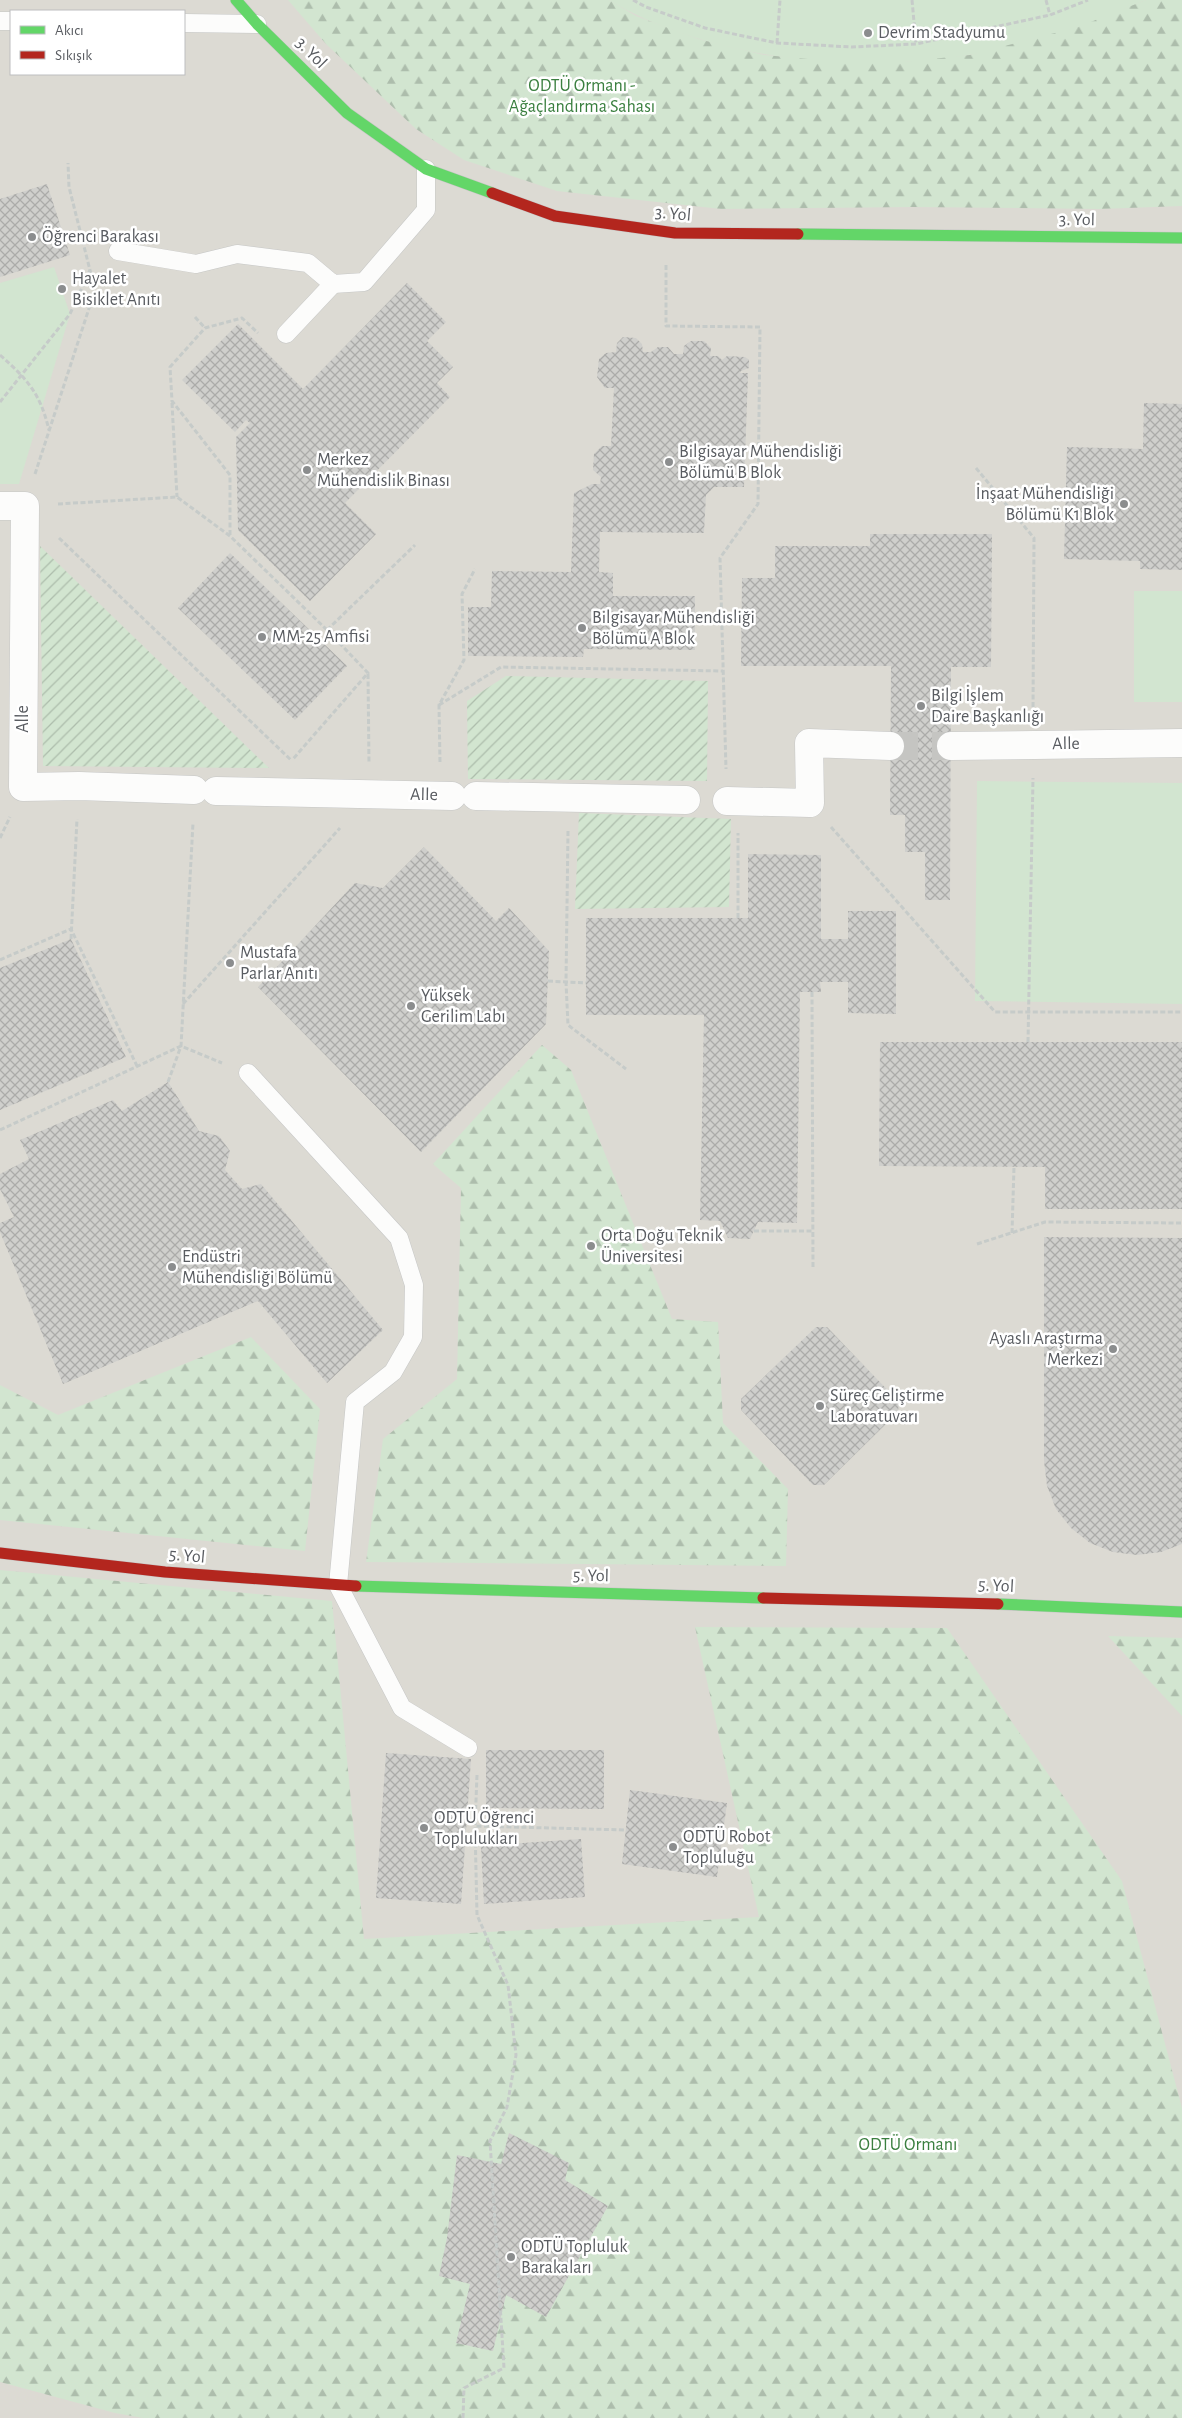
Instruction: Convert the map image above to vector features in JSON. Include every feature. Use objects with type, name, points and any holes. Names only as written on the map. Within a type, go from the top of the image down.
[{"type":"street","name":"3. Yol","points":[[236,0],[257,24],[348,113],[426,169],[555,216],[665,232],[1182,238]]},
{"type":"street","name":"Alle","points":[[12,506],[23,786],[686,800]]},
{"type":"street","points":[[733,802],[810,803],[809,743],[890,746]]},
{"type":"street","name":"Alle","points":[[951,746],[1182,743]]},
{"type":"street","name":"5. Yol","points":[[0,1553],[165,1572],[338,1585],[485,1591],[971,1603],[1182,1612]]},
{"type":"lane","points":[[185,23],[257,24]]},
{"type":"lane","points":[[286,334],[333,284],[364,282],[426,210],[426,169]]},
{"type":"lane","points":[[118,251],[196,264],[237,254],[308,263],[333,284]]},
{"type":"lane","points":[[248,1073],[399,1238],[414,1285],[413,1337],[393,1372],[356,1402],[338,1585],[402,1708],[468,1748]]},
{"type":"path","points":[[633,0],[646,7],[706,28],[777,43],[852,47],[916,44],[1050,15],[1088,0]]},
{"type":"path","points":[[777,43],[780,0]]},
{"type":"path","points":[[912,0],[916,44]]},
{"type":"path","points":[[1046,0],[1050,15]]},
{"type":"path","points":[[12,506],[49,431],[95,290],[69,187],[68,163]]},
{"type":"path","points":[[665,232],[666,326],[760,327],[758,504],[720,558],[723,671],[733,802],[738,918]]},
{"type":"path","points":[[0,402],[70,314],[90,270]]},
{"type":"path","points":[[195,317],[205,328]]},
{"type":"path","points":[[176,497],[170,367],[205,328],[242,318],[261,336],[265,333]]},
{"type":"path","points":[[0,355],[23,375],[32,386],[44,408],[49,431]]},
{"type":"path","points":[[172,401],[230,475],[230,536]]},
{"type":"path","points":[[12,506],[176,497],[230,536],[327,630],[368,673],[369,794],[183,1004]]},
{"type":"path","points":[[12,506],[326,793]]},
{"type":"path","points":[[327,630],[415,545]]},
{"type":"path","points":[[456,796],[439,705],[464,660],[462,594],[475,569]]},
{"type":"path","points":[[439,705],[501,667],[723,671]]},
{"type":"path","points":[[292,760],[368,673]]},
{"type":"path","points":[[71,939],[79,786]]},
{"type":"path","points":[[168,1082],[181,1046],[183,1004],[205,791]]},
{"type":"path","points":[[569,798],[566,982],[568,1025],[626,1070]]},
{"type":"path","points":[[810,803],[995,1012],[1182,1012]]},
{"type":"path","points":[[0,960],[71,930]]},
{"type":"path","points":[[71,930],[136,1066]]},
{"type":"path","points":[[548,981],[586,983]]},
{"type":"path","points":[[812,992],[813,1268]]},
{"type":"path","points":[[0,1130],[181,1046],[248,1073]]},
{"type":"path","points":[[1012,1233],[1014,1167]]},
{"type":"path","points":[[977,1244],[1045,1222],[1182,1224]]},
{"type":"path","points":[[754,1231],[812,1231]]},
{"type":"path","points":[[463,2418],[464,2388],[504,2368],[490,2141],[507,2107],[516,2055],[508,1985],[477,1915],[475,1826],[477,1758],[468,1748]]},
{"type":"path","points":[[475,1826],[626,1830]]},
{"type":"shaded area","name":"Orta Doğu Teknik Üniversitesi","points":[[0,0],[1182,0],[1182,2418],[0,2418]]},
{"type":"green space","name":"ODTÜ Ormanı - Ağaçlandırma Sahası","points":[[288,0],[609,0],[636,16],[698,39],[764,55],[830,61],[903,62],[970,55],[1078,27],[1146,0],[1182,0],[1182,206],[1100,209],[913,207],[721,209],[557,191],[464,160],[416,129],[326,44]]},
{"type":"green space","name":"Devrim Stadyumu","points":[[609,0],[1146,0],[1085,25],[986,52],[925,61],[879,63],[832,62],[784,57],[737,49],[692,37],[649,20]]},
{"type":"green space","points":[[54,267],[70,314],[19,484],[0,484],[0,283]]},
{"type":"green space","points":[[40,546],[269,768],[43,766]]},
{"type":"green space","points":[[1134,591],[1182,591],[1182,702],[1134,702]]},
{"type":"green space","points":[[506,676],[708,681],[707,781],[468,779],[467,701]]},
{"type":"green space","points":[[977,781],[1182,783],[1182,1004],[975,1001]]},
{"type":"green space","points":[[579,813],[731,819],[729,907],[575,909]]},
{"type":"green space","points":[[542,1045],[571,1070],[672,1319],[718,1322],[723,1423],[788,1489],[786,1566],[366,1562],[383,1439],[457,1379],[461,1188],[433,1164]]},
{"type":"green space","points":[[251,1337],[320,1409],[305,1551],[0,1520],[0,1385],[58,1415]]},
{"type":"green space","name":"ODTÜ Ormanı","points":[[0,1570],[332,1601],[364,1939],[759,1917],[695,1627],[947,1628],[1122,1881],[1182,2108],[1182,2418],[143,2418],[115,2413],[0,2382]]},
{"type":"green space","points":[[1108,1636],[1182,1638],[1182,1716]]},
{"type":"building","name":"Öğrenci Barakası","points":[[47,184],[70,255],[0,277],[0,199]]},
{"type":"building","name":"Merkez Mühendislik Binası","points":[[407,283],[446,322],[427,341],[453,367],[437,383],[450,397],[345,503],[376,534],[310,601],[238,530],[236,437],[250,423],[246,420],[235,432],[182,380],[238,324],[303,389]]},
{"type":"building","name":"Bilgisayar Mühendisliği Bölümü B Blok","points":[[623,337],[636,338],[642,344],[643,352],[651,352],[658,347],[668,347],[674,354],[683,354],[684,346],[691,341],[704,341],[711,348],[710,356],[718,356],[722,360],[727,356],[745,357],[749,360],[749,368],[740,373],[748,373],[744,487],[714,487],[706,495],[704,533],[600,532],[599,572],[613,573],[613,596],[695,596],[695,650],[584,649],[583,657],[468,656],[468,607],[491,607],[492,571],[571,572],[574,493],[592,484],[600,484],[601,477],[593,470],[594,454],[602,446],[611,446],[614,388],[605,388],[597,377],[599,359],[606,353],[616,352],[617,343]]},
{"type":"building","name":"İnşaat Mühendisliği Bölümü K1 Blok","points":[[1144,403],[1182,404],[1182,570],[1140,569],[1140,561],[1064,559],[1067,447],[1143,449]]},
{"type":"building","name":"Bilgi İşlem Daire Başkanlığı","points":[[870,534],[992,534],[991,667],[951,667],[950,900],[925,900],[925,852],[905,852],[905,815],[890,815],[891,666],[741,666],[742,578],[775,578],[775,546],[870,546]]},
{"type":"building","name":"MM-25 Amfisi","points":[[230,553],[347,666],[295,720],[178,608]]},
{"type":"building","name":"Yüksek Gerilim Labı","points":[[424,847],[496,921],[509,908],[549,951],[546,1024],[421,1152],[258,987],[355,883],[383,888]]},
{"type":"building","points":[[748,854],[821,855],[821,939],[848,939],[848,911],[896,911],[896,1014],[848,1013],[848,982],[820,982],[821,992],[800,992],[797,1223],[758,1222],[750,1239],[728,1238],[720,1221],[700,1220],[704,1015],[586,1015],[586,918],[748,918]]},
{"type":"building","points":[[71,939],[126,1057],[0,1110],[0,968]]},
{"type":"building","points":[[880,1042],[1182,1042],[1182,1209],[1045,1209],[1045,1167],[879,1166]]},
{"type":"building","name":"Endüstri Mühendisliği Bölümü","points":[[168,1082],[199,1131],[219,1136],[230,1151],[225,1170],[242,1189],[261,1184],[383,1330],[327,1383],[258,1301],[63,1384],[0,1232],[0,1223],[14,1217],[0,1189],[0,1174],[29,1159],[20,1140],[113,1100],[122,1111]]},
{"type":"building","name":"Ayaslı Araştırma Merkezi","points":[[1044,1237],[1182,1238],[1182,1544],[1161,1552],[1137,1555],[1113,1552],[1090,1543],[1071,1528],[1056,1509],[1047,1486],[1044,1461]]},
{"type":"building","name":"Süreç Geliştirme Laboratuvarı","points":[[816,1327],[827,1327],[899,1402],[898,1412],[824,1485],[813,1485],[741,1410],[741,1399]]},
{"type":"building","points":[[486,1750],[604,1750],[604,1809],[486,1808]]},
{"type":"building","name":"ODTÜ Öğrenci Toplulukları","points":[[386,1753],[471,1759],[461,1904],[376,1898]]},
{"type":"building","name":"ODTÜ Robot Topluluğu","points":[[630,1790],[727,1803],[717,1877],[622,1864]]},
{"type":"building","points":[[581,1839],[585,1897],[484,1904],[481,1846]]},
{"type":"building","name":"ODTÜ Topluluk Barakaları","points":[[509,2133],[569,2163],[565,2180],[608,2206],[546,2317],[506,2295],[493,2351],[456,2343],[470,2284],[439,2276],[447,2238],[457,2155],[501,2164]]},
{"type":"tunnel","points":[[890,746],[951,746]]},
{"type":"traffic: fast","points":[[236,0],[257,24],[347,113],[426,169],[492,193]]},
{"type":"traffic: fast","points":[[798,234],[1182,238]]},
{"type":"traffic: fast","points":[[356,1586],[763,1598]]},
{"type":"traffic: fast","points":[[998,1604],[1182,1612]]},
{"type":"traffic: jam","points":[[492,193],[555,216],[675,233],[798,234]]},
{"type":"traffic: jam","points":[[0,1553],[165,1572],[356,1586]]},
{"type":"traffic: jam","points":[[763,1598],[998,1604]]},
{"type":"place","name":"Devrim Stadyumu","points":[[868,33]]},
{"type":"place","name":"Öğrenci Barakası","points":[[32,237]]},
{"type":"place","name":"Hayalet Bisiklet Anıtı","points":[[62,289]]},
{"type":"place","name":"Bilgisayar Mühendisliği Bölümü B Blok","points":[[669,462]]},
{"type":"place","name":"Merkez Mühendislik Binası","points":[[307,470]]},
{"type":"place","name":"İnşaat Mühendisliği Bölümü K1 Blok","points":[[1124,504]]},
{"type":"place","name":"Bilgisayar Mühendisliği Bölümü A Blok","points":[[582,628]]},
{"type":"place","name":"MM-25 Amfisi","points":[[262,637]]},
{"type":"place","name":"Bilgi İşlem Daire Başkanlığı","points":[[921,706]]},
{"type":"place","name":"Mustafa Parlar Anıtı","points":[[230,963]]},
{"type":"place","name":"Yüksek Gerilim Labı","points":[[411,1006]]},
{"type":"place","name":"Orta Doğu Teknik Üniversitesi","points":[[591,1246]]},
{"type":"place","name":"Endüstri Mühendisliği Bölümü","points":[[172,1267]]},
{"type":"place","name":"Ayaslı Araştırma Merkezi","points":[[1113,1349]]},
{"type":"place","name":"Süreç Geliştirme Laboratuvarı","points":[[820,1406]]},
{"type":"place","name":"ODTÜ Öğrenci Toplulukları","points":[[424,1828]]},
{"type":"place","name":"ODTÜ Robot Topluluğu","points":[[673,1847]]},
{"type":"place","name":"ODTÜ Topluluk Barakaları","points":[[511,2257]]}]
